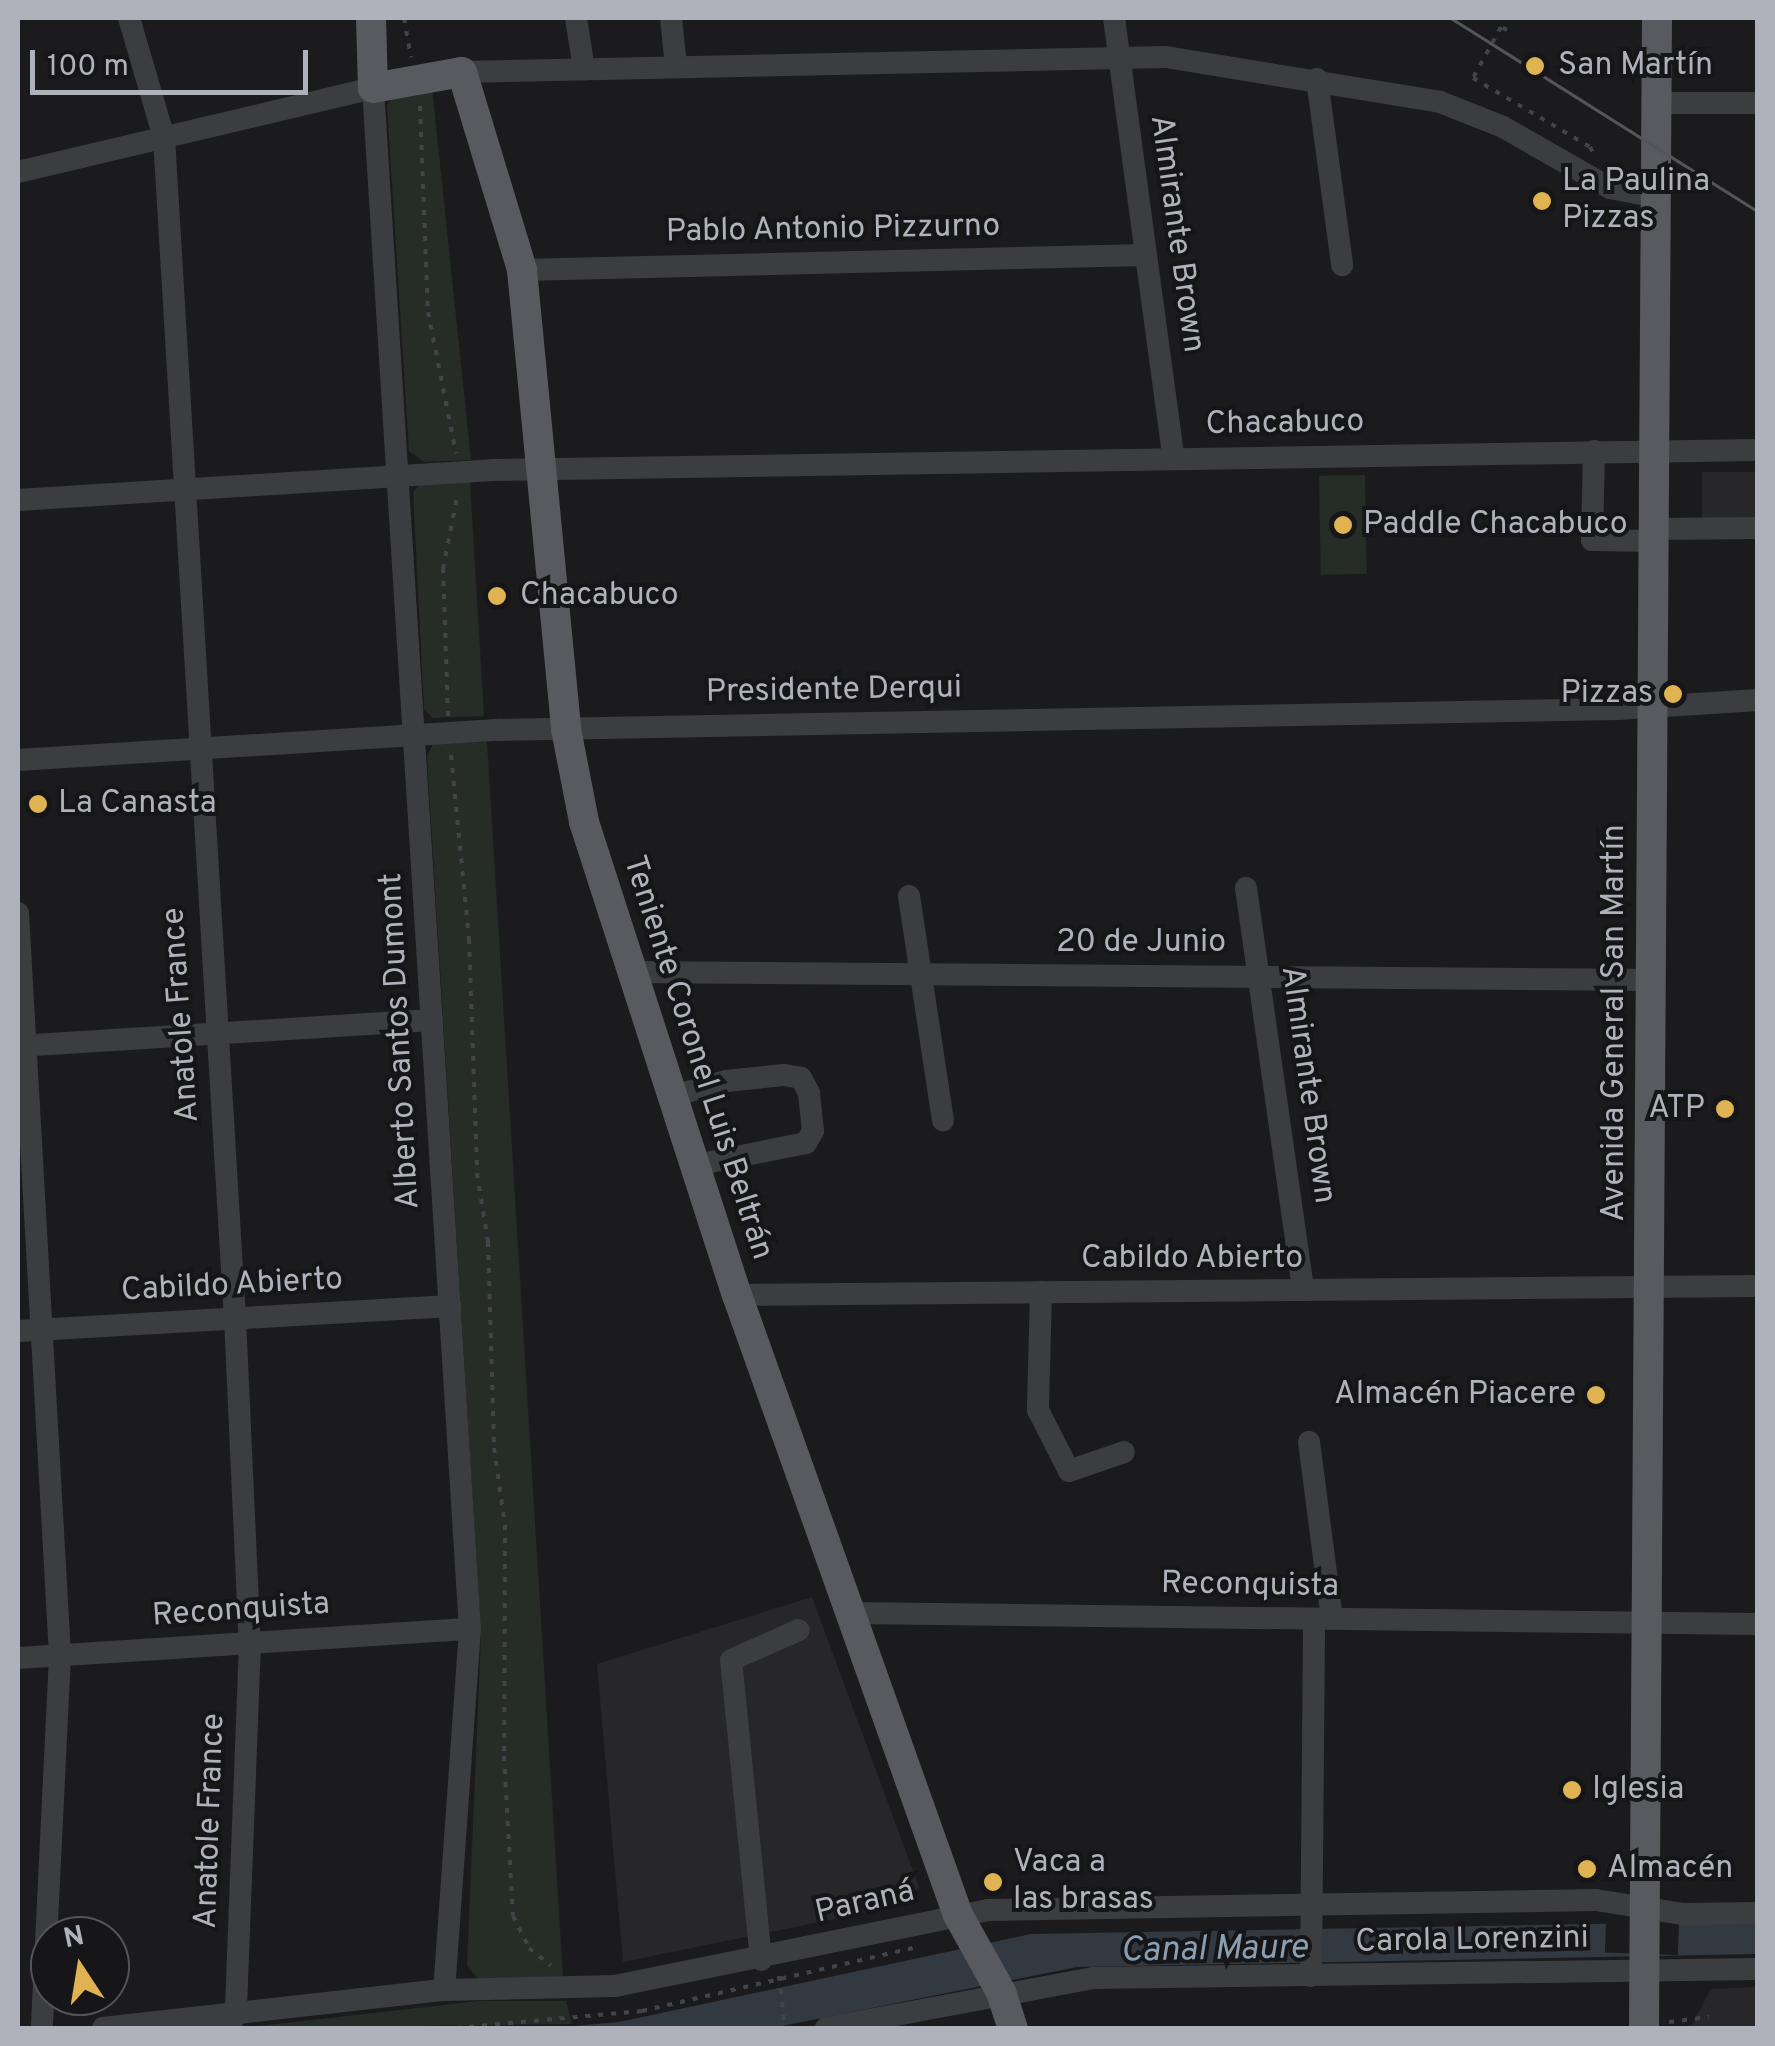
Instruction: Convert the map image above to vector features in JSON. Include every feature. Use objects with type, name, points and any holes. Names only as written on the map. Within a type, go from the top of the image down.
[{"type":"main road","points":[[371,18],[373,88],[462,72]]},
{"type":"main road","name":"Avenida General San Martín","points":[[1644,2026],[1658,18]]},
{"type":"main road","name":"Teniente Coronel Luis Beltrán","points":[[462,72],[522,270],[566,728],[584,822],[737,1295],[958,1915],[998,1986],[1013,2028]]},
{"type":"street","name":"Anatole France","points":[[129,18],[164,138],[197,747],[235,1318],[250,1644],[232,2021]]},
{"type":"street","points":[[576,18],[584,69]]},
{"type":"street","points":[[671,18],[676,66]]},
{"type":"street","name":"Almirante Brown","points":[[1114,18],[1174,458]]},
{"type":"street","points":[[462,72],[1119,54],[1317,79],[1462,109],[1610,188],[1656,198]]},
{"type":"street","points":[[1317,79],[1342,265]]},
{"type":"street","points":[[18,172],[373,88]]},
{"type":"street","name":"Alberto Santos Dumont","points":[[373,88],[470,1629],[444,1990]]},
{"type":"street","points":[[1657,103],[1758,102]]},
{"type":"street","name":"Pablo Antonio Pizzurno","points":[[522,270],[1146,255]]},
{"type":"street","name":"Chacabuco","points":[[18,500],[544,470],[1758,450]]},
{"type":"street","points":[[1594,451],[1592,540],[1758,528]]},
{"type":"street","name":"Presidente Derqui","points":[[18,760],[566,728],[1758,700]]},
{"type":"street","name":"Almirante Brown","points":[[1246,888],[1303,1290]]},
{"type":"street","points":[[909,896],[943,1120]]},
{"type":"street","points":[[18,913],[21,1045],[60,1656],[42,2028]]},
{"type":"street","name":"20 de Junio","points":[[631,972],[1650,980]]},
{"type":"street","points":[[21,1045],[432,1020]]},
{"type":"street","points":[[673,1096],[726,1081],[784,1076],[802,1078],[808,1093],[812,1131],[806,1143],[696,1165]]},
{"type":"street","name":"Cabildo Abierto","points":[[737,1295],[1758,1286]]},
{"type":"street","points":[[1041,1292],[1038,1410],[1061,1456],[1069,1471],[1124,1452]]},
{"type":"street","name":"Cabildo Abierto","points":[[18,1332],[450,1306]]},
{"type":"street","points":[[1309,1442],[1323,1619],[1311,1969]]},
{"type":"street","name":"Reconquista","points":[[852,1613],[1758,1624]]},
{"type":"street","name":"Reconquista","points":[[18,1658],[470,1629]]},
{"type":"street","points":[[761,1960],[731,1660],[798,1630]]},
{"type":"street","name":"Paraná","points":[[104,2028],[232,2021],[444,1990],[615,1986],[761,1960],[958,1915],[1311,1917],[1596,1900],[1644,1917],[1758,1913]]},
{"type":"street","name":"Carola Lorenzini","points":[[826,2028],[998,1986],[1093,1978],[1311,1969],[1644,1964],[1758,1969]]},
{"type":"path","points":[[404,18],[415,78],[428,312],[457,473],[458,511],[443,569],[449,733],[469,939],[478,1174],[488,1242],[494,1448],[506,1537],[504,1756],[512,1898],[530,1948],[550,1962],[554,1989]]},
{"type":"path","points":[[1507,30],[1501,27],[1473,78],[1590,147],[1610,188]]},
{"type":"path","points":[[456,2028],[642,2010],[918,1947]]},
{"type":"path","points":[[780,1986],[785,2027]]},
{"type":"path","points":[[1644,2026],[1709,2017]]},
{"type":"shaded area","points":[[432,87],[471,460],[424,462],[409,451],[387,105],[392,98]]},
{"type":"shaded area","points":[[1702,472],[1757,472],[1757,533],[1702,533]]},
{"type":"shaded area","name":"Paddle Chacabuco","points":[[1365,475],[1367,574],[1321,575],[1319,476]]},
{"type":"shaded area","points":[[470,482],[484,716],[433,718],[424,709],[413,492],[419,485]]},
{"type":"shaded area","points":[[487,742],[563,1977],[479,1980],[467,1966],[481,1635],[427,757],[433,744]]},
{"type":"shaded area","points":[[812,1597],[919,1887],[908,1904],[623,1962],[597,1664]]},
{"type":"shaded area","points":[[1757,1987],[1757,2028],[1690,2028],[1711,1989]]},
{"type":"shaded area","points":[[479,2001],[566,2001],[572,2024],[241,2028]]},
{"type":"water","name":"Canal Maure","points":[[1757,1921],[1757,1954],[1077,1967],[772,2028],[550,2028],[619,2022],[1031,1934]]},
{"type":"pier","points":[[1606,1920],[1679,1923],[1678,1955],[1605,1952]]},
{"type":"tram line","points":[[1451,18],[1758,211]]},
{"type":"place","name":"San Martín","points":[[1535,66]]},
{"type":"place","name":"La Paulina Pizzas","points":[[1542,201]]},
{"type":"place","name":"Paddle Chacabuco","points":[[1343,525]]},
{"type":"place","name":"Chacabuco","points":[[497,596]]},
{"type":"place","name":"Pizzas","points":[[1673,694]]},
{"type":"place","name":"La Canasta","points":[[38,804]]},
{"type":"place","name":"ATP","points":[[1725,1109]]},
{"type":"place","name":"Almacén Piacere","points":[[1596,1395]]},
{"type":"place","name":"Iglesia","points":[[1572,1790]]},
{"type":"place","name":"Almacén","points":[[1587,1869]]},
{"type":"place","name":"Vaca a las brasas","points":[[993,1882]]}]
